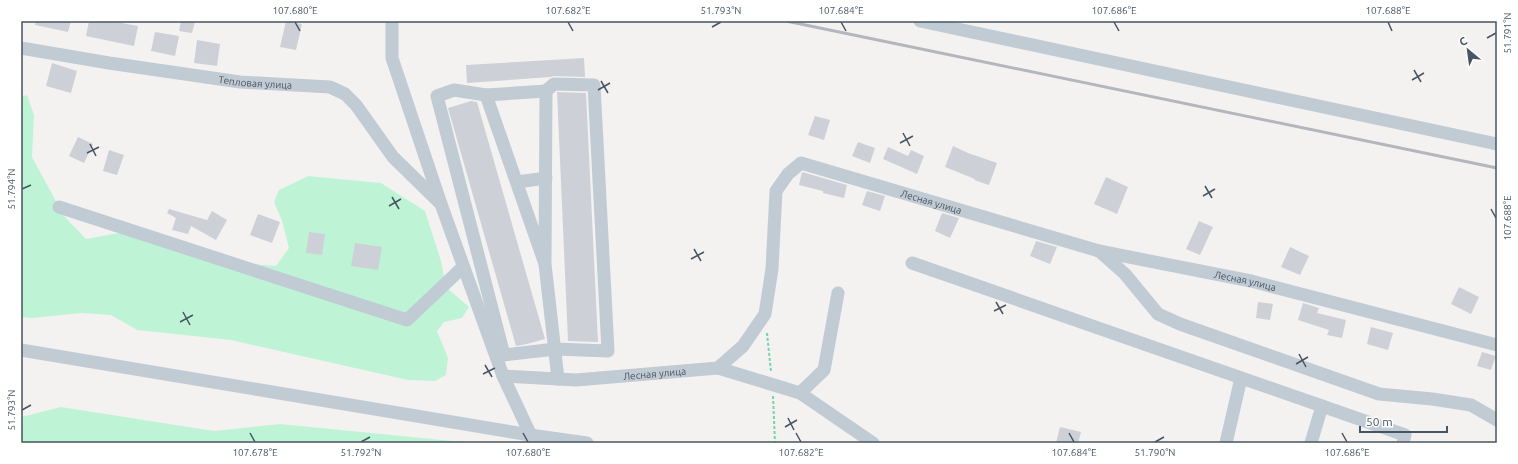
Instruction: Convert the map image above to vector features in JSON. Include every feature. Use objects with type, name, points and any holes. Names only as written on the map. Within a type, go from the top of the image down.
[{"type":"street","points":[[392,21],[392,58],[440,204],[502,376],[532,439]]},
{"type":"street","points":[[920,21],[1497,144]]},
{"type":"street","name":"Тепловая улица","points":[[21,48],[109,63],[232,80],[330,87],[345,94],[356,105],[393,158],[440,204]]},
{"type":"street","points":[[554,84],[594,85],[608,351],[555,349],[504,355],[437,96],[454,90],[486,95],[546,91],[554,84]]},
{"type":"street","points":[[546,91],[545,264],[558,379]]},
{"type":"street","points":[[486,95],[545,264]]},
{"type":"street","name":"Лесная улица","points":[[502,376],[576,380],[718,368],[742,346],[765,314],[772,269],[776,191],[788,174],[801,163],[1099,251],[1251,281],[1497,345]]},
{"type":"street","points":[[517,182],[546,178]]},
{"type":"street","points":[[59,207],[407,320],[463,267]]},
{"type":"street","points":[[1099,251],[1125,274],[1158,314],[1180,324],[1379,394],[1432,399],[1471,405],[1497,420]]},
{"type":"street","points":[[912,262],[1404,435],[1403,443]]},
{"type":"street","points":[[800,393],[824,370],[838,293]]},
{"type":"street","points":[[21,350],[532,439],[587,443]]},
{"type":"street","points":[[718,368],[800,393],[873,443]]},
{"type":"street","points":[[1226,443],[1241,378]]},
{"type":"street","points":[[1311,443],[1322,406]]},
{"type":"green space","points":[[27,95],[34,115],[32,157],[64,216],[86,239],[124,232],[223,262],[276,266],[289,248],[282,221],[274,202],[279,190],[308,176],[381,183],[425,211],[441,261],[446,287],[469,307],[462,318],[444,322],[437,331],[448,358],[446,375],[435,381],[408,380],[231,340],[137,330],[111,315],[81,313],[33,318],[21,317],[21,97]]},
{"type":"green space","points":[[61,407],[214,431],[280,424],[473,443],[21,443],[21,417]]},
{"type":"building","points":[[36,21],[71,21],[68,32],[35,25]]},
{"type":"building","points":[[89,21],[111,21],[138,26],[134,46],[86,36]]},
{"type":"building","points":[[181,21],[195,21],[192,33],[179,31]]},
{"type":"building","points":[[286,21],[302,24],[296,50],[280,47]]},
{"type":"building","points":[[155,32],[179,36],[175,56],[151,51]]},
{"type":"building","points":[[197,40],[220,44],[217,66],[194,63]]},
{"type":"building","points":[[584,58],[585,77],[554,76],[467,83],[466,65]]},
{"type":"building","points":[[52,63],[77,71],[71,93],[46,86]]},
{"type":"building","points":[[557,92],[586,93],[598,342],[568,341]]},
{"type":"building","points":[[471,101],[477,102],[545,339],[527,344],[516,346],[448,108]]},
{"type":"building","points":[[815,116],[830,120],[824,140],[808,135]]},
{"type":"building","points":[[78,137],[93,144],[84,163],[69,156]]},
{"type":"building","points":[[858,142],[875,148],[870,163],[852,156]]},
{"type":"building","points":[[953,146],[997,163],[989,185],[945,167]]},
{"type":"building","points":[[888,147],[908,156],[911,150],[924,156],[917,174],[883,159]]},
{"type":"building","points":[[109,150],[124,155],[117,175],[103,171]]},
{"type":"building","points":[[802,172],[847,185],[844,198],[799,185]]},
{"type":"building","points":[[1106,177],[1128,187],[1117,214],[1094,204]]},
{"type":"building","points":[[867,191],[885,196],[880,211],[862,205]]},
{"type":"building","points":[[169,209],[207,220],[212,211],[227,220],[216,240],[191,226],[188,234],[172,230],[176,218],[167,213]]},
{"type":"building","points":[[942,213],[959,218],[950,238],[935,231]]},
{"type":"building","points":[[258,214],[280,222],[272,243],[250,235]]},
{"type":"building","points":[[1199,221],[1213,227],[1200,255],[1186,249]]},
{"type":"building","points":[[309,232],[325,234],[322,255],[306,253]]},
{"type":"building","points":[[1036,241],[1057,247],[1050,264],[1030,256]]},
{"type":"building","points":[[355,243],[382,247],[378,270],[351,266]]},
{"type":"building","points":[[1290,247],[1309,256],[1300,275],[1281,267]]},
{"type":"building","points":[[1459,287],[1479,297],[1471,314],[1451,304]]},
{"type":"building","points":[[1258,302],[1273,304],[1270,320],[1256,318]]},
{"type":"building","points":[[1303,303],[1319,308],[1317,313],[1346,320],[1342,338],[1327,335],[1329,330],[1298,320]]},
{"type":"building","points":[[1371,327],[1393,333],[1388,350],[1367,344]]},
{"type":"building","points":[[1482,352],[1496,356],[1491,370],[1477,366]]},
{"type":"building","points":[[1060,427],[1081,432],[1078,443],[1056,443]]},
{"type":"railway","points":[[786,21],[1497,168]]}]
